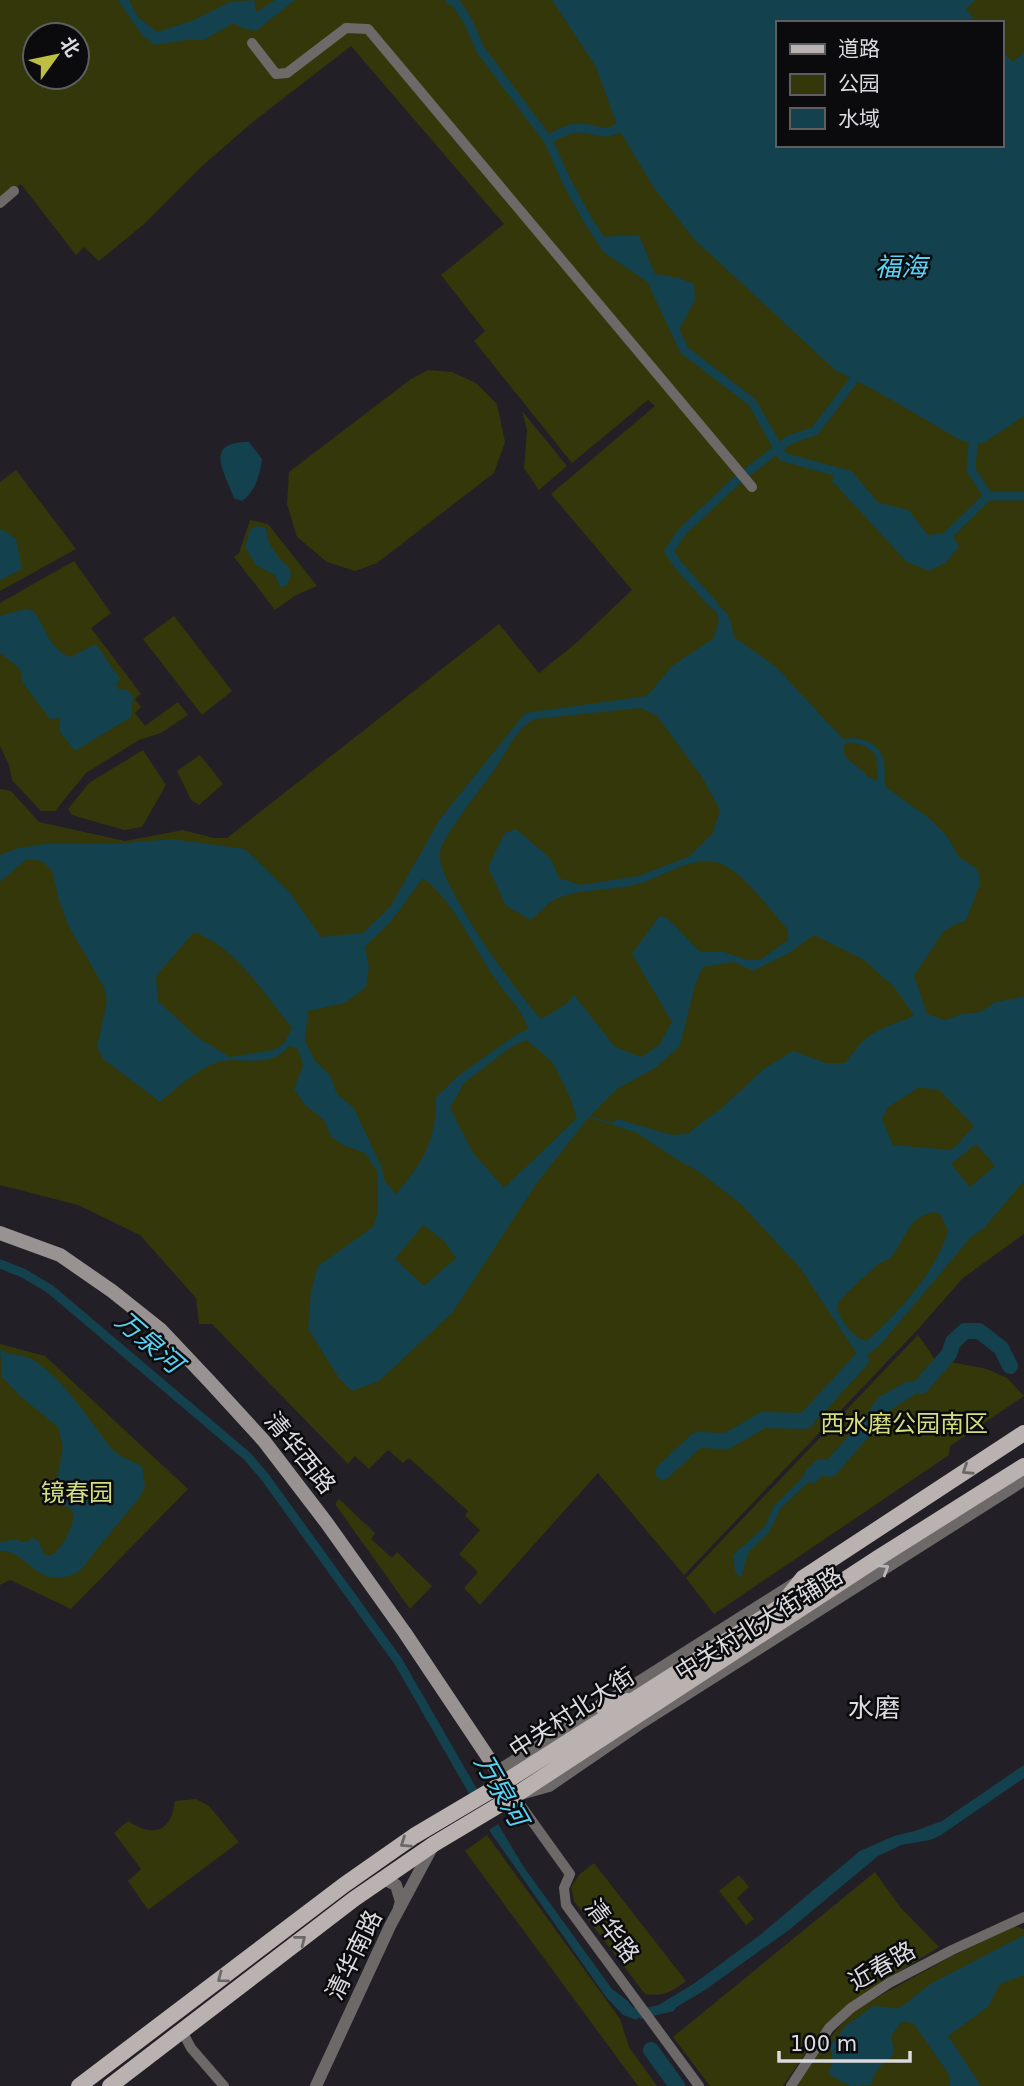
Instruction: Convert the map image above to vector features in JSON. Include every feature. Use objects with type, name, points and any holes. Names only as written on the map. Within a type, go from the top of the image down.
[{"type":"main road","name":"清华西路","points":[[0,1233],[60,1255],[112,1291],[161,1330],[211,1382],[264,1441],[326,1522],[506,1783]]},
{"type":"main road","name":"中关村北大街","points":[[79,2086],[344,1885],[414,1836],[468,1814],[490,1801],[506,1783],[780,1607],[803,1578],[1024,1433]]},
{"type":"main road","name":"中关村北大街","points":[[506,1783],[866,1566],[1024,1466]]},
{"type":"main road","points":[[602,1706],[633,1700]]},
{"type":"main road","name":"中关村北大街","points":[[110,2086],[383,1879],[434,1844],[468,1814]]},
{"type":"street","points":[[252,43],[276,74],[287,73],[346,28],[369,29],[751,487]]},
{"type":"street","points":[[0,203],[14,191]]},
{"type":"street","name":"中关村北大街辅路","points":[[506,1783],[549,1786],[638,1725],[1024,1480]]},
{"type":"street","name":"中关村北大街辅路","points":[[506,1783],[602,1706],[803,1578]]},
{"type":"street","name":"清华路","points":[[506,1783],[570,1874],[564,1888],[566,1905],[699,2086]]},
{"type":"street","name":"清华南路","points":[[316,2086],[398,1910],[434,1844]]},
{"type":"street","points":[[383,1879],[396,1885],[401,1902],[398,1910]]},
{"type":"street","name":"近春路","points":[[791,2086],[829,2028],[851,2008],[942,1955],[1024,1917]]},
{"type":"street","points":[[182,2031],[191,2048],[224,2086]]},
{"type":"green space","points":[[0,0],[1024,0],[1024,1234],[963,1278],[920,1327],[684,1575],[598,1473],[480,1605],[464,1588],[478,1572],[459,1554],[480,1530],[465,1516],[468,1511],[409,1458],[403,1463],[388,1450],[369,1469],[355,1456],[348,1464],[212,1324],[199,1324],[196,1298],[140,1235],[78,1205],[0,1185],[0,789],[11,791],[39,822],[125,841],[183,830],[214,838],[227,838],[499,624],[539,673],[575,644],[632,590],[551,494],[655,406],[648,400],[572,463],[474,341],[485,331],[441,275],[504,224],[351,46],[254,121],[202,166],[143,225],[99,261],[84,247],[76,255],[21,184],[0,201]]},
{"type":"green space","points":[[428,370],[452,372],[476,383],[497,404],[505,442],[494,473],[377,563],[355,571],[327,562],[297,537],[287,504],[289,472],[411,379]]},
{"type":"green space","points":[[522,411],[567,466],[539,490],[524,468],[527,430]]},
{"type":"green space","points":[[16,470],[76,549],[0,591],[0,482]]},
{"type":"green space","points":[[250,520],[268,524],[317,586],[296,595],[275,610],[234,557],[239,553]]},
{"type":"green space","points":[[74,561],[111,613],[91,628],[141,694],[135,699],[141,707],[135,713],[145,726],[178,702],[188,715],[161,733],[139,740],[86,773],[55,811],[41,811],[12,780],[9,765],[0,746],[0,603]]},
{"type":"green space","points":[[174,616],[232,691],[202,715],[143,639]]},
{"type":"green space","points":[[143,750],[166,785],[142,827],[124,830],[72,815],[68,809],[89,783]]},
{"type":"green space","points":[[200,755],[223,784],[199,805],[191,800],[177,771]]},
{"type":"green space","name":"西水磨公园南区","points":[[918,1335],[935,1359],[987,1369],[1007,1378],[1024,1396],[950,1446],[949,1455],[714,1614],[686,1578]]},
{"type":"green space","name":"镜春园","points":[[0,1344],[45,1356],[188,1489],[71,1609],[10,1580],[0,1585]]},
{"type":"green space","points":[[339,1499],[375,1533],[371,1539],[392,1558],[397,1552],[432,1586],[410,1609],[335,1504]]},
{"type":"green space","points":[[196,1799],[209,1806],[239,1842],[148,1910],[128,1881],[141,1869],[114,1833],[128,1821],[146,1829],[160,1829],[170,1820],[175,1801]]},
{"type":"green space","points":[[487,1835],[620,2019],[629,2047],[657,2086],[638,2086],[465,1851]]},
{"type":"green space","points":[[594,1863],[686,1981],[667,1993],[645,1994],[574,1901],[571,1887],[580,1874]]},
{"type":"green space","points":[[875,1872],[900,1907],[939,1947],[871,1989],[825,2025],[783,2086],[710,2086],[673,2037]]},
{"type":"green space","points":[[739,1875],[749,1887],[737,1898],[754,1919],[746,1925],[719,1891]]},
{"type":"green space","points":[[1014,1926],[1024,1929],[1024,2086],[794,2086],[814,2056],[854,2010],[954,1955]]},
{"type":"water","points":[[118,0],[129,0],[138,17],[157,32],[194,20],[230,2],[254,0],[256,12],[275,0],[295,0],[256,31],[233,23],[204,40],[155,45],[142,35]]},
{"type":"water","name":"福海","points":[[552,0],[975,0],[966,9],[975,21],[776,21],[776,147],[1003,147],[1003,52],[1013,62],[1024,52],[1024,416],[982,444],[962,441],[835,370],[693,238],[654,188],[618,128],[596,67]]},
{"type":"water","points":[[639,235],[655,274],[694,284],[695,300],[679,330],[676,331],[651,279],[607,249],[599,237]]},
{"type":"water","points":[[249,442],[262,459],[256,483],[242,501],[234,498],[220,460],[226,447]]},
{"type":"water","points":[[835,471],[849,475],[875,506],[906,514],[926,540],[946,537],[951,532],[959,547],[945,563],[929,571],[907,562],[832,481]]},
{"type":"water","points":[[256,526],[266,528],[268,541],[290,569],[287,585],[280,587],[275,575],[256,565],[245,547],[250,530]]},
{"type":"water","points":[[0,530],[16,539],[22,569],[0,580]]},
{"type":"water","points":[[714,605],[727,613],[734,637],[776,667],[843,739],[864,740],[875,746],[885,766],[886,787],[930,819],[947,836],[959,857],[976,868],[979,886],[966,921],[943,932],[914,976],[927,1014],[946,1020],[962,1014],[981,1012],[995,1002],[1024,995],[1024,1181],[984,1228],[971,1237],[881,1344],[861,1360],[800,1268],[741,1204],[698,1171],[637,1133],[589,1117],[536,1184],[453,1312],[379,1381],[352,1391],[339,1378],[308,1329],[311,1291],[318,1266],[373,1227],[378,1212],[378,1172],[365,1153],[343,1145],[331,1137],[324,1120],[304,1104],[294,1089],[303,1065],[298,1049],[289,1046],[282,1053],[265,1060],[218,1062],[188,1079],[160,1102],[103,1059],[97,1047],[107,1002],[104,987],[69,927],[52,871],[42,861],[27,859],[0,882],[0,855],[18,848],[46,844],[114,844],[172,839],[245,849],[290,893],[321,937],[363,933],[390,907],[440,819],[525,713],[647,696],[672,666],[714,638],[719,621]],"holes":[[[641,708],[657,716],[702,777],[720,810],[713,833],[688,857],[638,876],[581,885],[559,878],[551,859],[516,829],[505,833],[488,867],[506,906],[531,920],[549,903],[566,895],[631,886],[688,864],[708,862],[718,863],[737,873],[788,929],[788,940],[760,960],[747,960],[724,952],[700,952],[669,920],[660,915],[632,954],[672,1022],[659,1045],[641,1057],[615,1047],[574,995],[566,1004],[541,1019],[480,937],[450,886],[442,866],[440,852],[448,835],[515,736],[535,719]],[[851,742],[865,746],[876,755],[876,780],[849,760],[844,745]],[[423,878],[435,888],[454,912],[496,980],[518,1009],[528,1029],[459,1075],[436,1097],[431,1138],[421,1160],[396,1194],[385,1182],[381,1166],[354,1108],[337,1094],[330,1075],[315,1061],[305,1041],[308,1011],[345,1003],[366,987],[369,967],[365,947],[392,920]],[[194,932],[224,949],[237,961],[292,1028],[284,1043],[274,1050],[230,1057],[197,1037],[158,1001],[156,976]],[[814,935],[864,960],[894,987],[914,1015],[872,1034],[845,1063],[826,1063],[793,1051],[765,1068],[723,1107],[687,1134],[672,1135],[618,1119],[612,1123],[590,1116],[617,1089],[655,1068],[680,1046],[695,985],[703,967],[734,962],[753,971],[789,953]],[[527,1040],[553,1063],[577,1118],[504,1188],[473,1153],[450,1108],[464,1083],[511,1047]],[[918,1088],[938,1089],[974,1126],[952,1150],[893,1145],[882,1119],[888,1107]],[[976,1144],[995,1166],[970,1187],[951,1164]],[[934,1212],[940,1214],[948,1230],[943,1245],[926,1276],[903,1305],[867,1341],[861,1339],[844,1323],[837,1305],[880,1263],[890,1258],[912,1224],[925,1215]],[[423,1225],[444,1241],[456,1258],[424,1286],[395,1259]]]},
{"type":"water","points":[[25,609],[34,611],[57,649],[70,657],[96,644],[120,679],[116,684],[119,690],[126,689],[133,696],[131,717],[75,751],[60,732],[59,718],[50,719],[23,683],[20,669],[0,653],[0,616]]},
{"type":"water","points":[[0,1349],[31,1359],[47,1370],[76,1402],[111,1448],[142,1466],[145,1486],[139,1498],[84,1566],[69,1576],[44,1575],[16,1555],[0,1551],[0,1542],[17,1539],[22,1542],[29,1541],[32,1537],[39,1542],[44,1554],[50,1556],[62,1544],[74,1517],[71,1509],[58,1503],[54,1495],[63,1448],[58,1427],[21,1397],[2,1377]]},
{"type":"water","points":[[933,1370],[938,1372],[923,1389],[867,1425],[863,1436],[828,1471],[820,1471],[781,1508],[769,1532],[748,1553],[741,1578],[735,1572],[733,1555],[765,1526],[773,1507],[816,1464],[829,1462],[850,1443],[859,1420],[872,1410],[877,1398],[906,1382],[917,1382]]},
{"type":"water","points":[[1024,1765],[1024,1778],[941,1835],[930,1840],[901,1845],[878,1856],[789,1930],[705,1990],[668,2012],[661,2013],[657,2006],[695,1983],[760,1935],[860,1851],[894,1836],[942,1821]]},
{"type":"water","points":[[498,1824],[523,1866],[612,1989],[628,2001],[639,2015],[637,2020],[623,2015],[606,1997],[489,1830]]},
{"type":"water","points":[[1024,1935],[1024,1975],[1000,1984],[988,2007],[948,2036],[981,2086],[950,2086],[950,2076],[914,2024],[902,2021],[891,2036],[894,2049],[892,2056],[877,2071],[871,2085],[850,2086],[828,2074],[833,2061],[830,2045],[847,2025],[873,2006],[900,2008],[930,1984]]},
{"type":"waterway","points":[[450,0],[456,3],[469,23],[480,49],[548,140],[567,182],[607,249],[651,279],[684,350],[752,402],[783,457],[849,475],[875,506],[906,514],[926,540],[946,537],[988,496],[1024,496]]},
{"type":"waterway","points":[[548,140],[576,128],[604,132],[618,128]]},
{"type":"waterway","points":[[714,605],[669,551],[682,532],[736,481],[789,440],[815,431],[853,381]]},
{"type":"waterway","points":[[973,443],[971,470],[988,496]]},
{"type":"waterway","name":"万泉河","points":[[0,1264],[23,1273],[50,1289],[247,1456],[398,1661],[478,1800]]},
{"type":"waterway","points":[[921,1386],[949,1354],[953,1342],[965,1331],[979,1331],[1001,1348],[1010,1366]]},
{"type":"waterway","points":[[663,1472],[697,1440],[727,1441],[763,1420],[805,1421],[861,1360]]},
{"type":"waterway","points":[[812,1475],[821,1467],[830,1469],[882,1406]]},
{"type":"waterway","name":"万泉河","points":[[627,2010],[641,2014],[671,2007]]},
{"type":"waterway","name":"万泉河","points":[[651,2050],[677,2086]]},
{"type":"district","name":"水磨","points":[[874,1708]]}]
